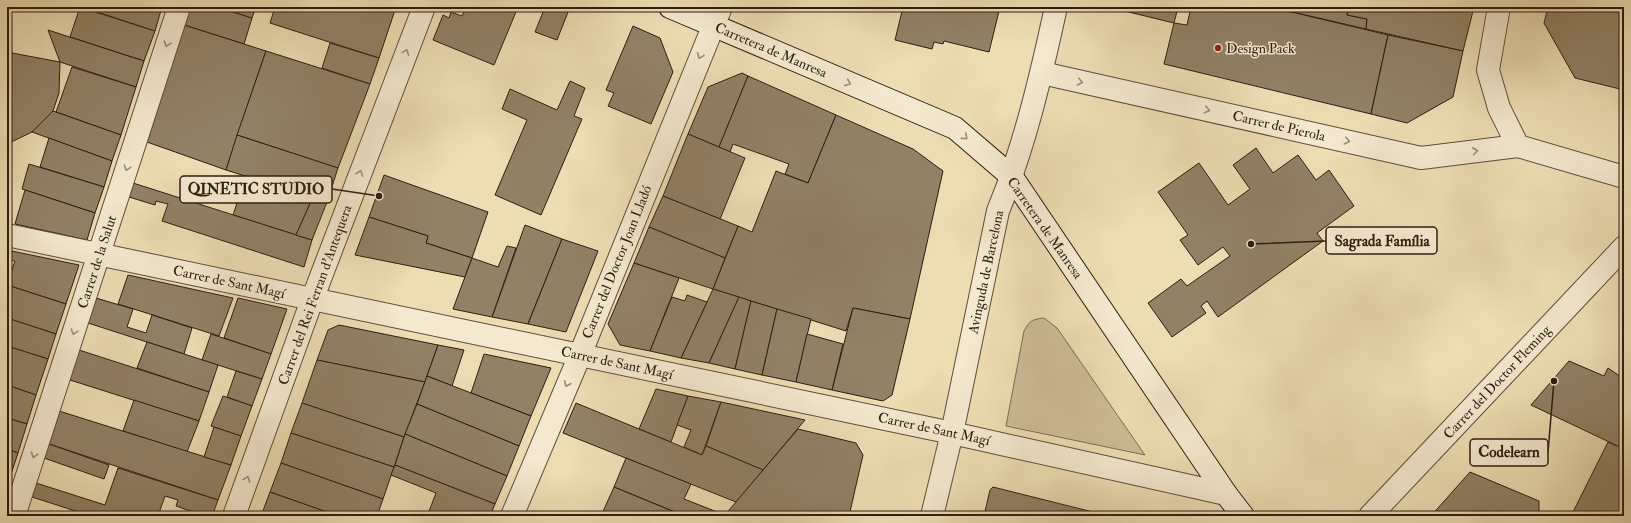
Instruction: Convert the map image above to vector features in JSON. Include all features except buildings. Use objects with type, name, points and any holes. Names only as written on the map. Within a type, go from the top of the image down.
[{"type":"street","name":"Carrer de la Salut","points":[[14,516],[179,7]]},
{"type":"street","name":"Carrer del Rei Ferran d'Antequera","points":[[234,516],[312,300],[424,7]]},
{"type":"street","name":"Carretera de Manresa","points":[[670,7],[717,16],[955,128],[1012,177],[1226,494],[1243,516]]},
{"type":"street","name":"Avinguda de Barcelona","points":[[932,516],[952,433],[998,211],[1012,177],[1042,73],[1056,7]]},
{"type":"street","points":[[1500,7],[1488,70],[1499,108],[1518,146],[1624,177]]},
{"type":"street","name":"Carrer del Doctor Joan Lladó","points":[[512,516],[580,355],[717,16]]},
{"type":"street","name":"Carrer de Pierola","points":[[1042,73],[1421,158],[1518,146]]},
{"type":"street","name":"Carrer de Sant Magí","points":[[7,235],[952,433],[1226,494]]},
{"type":"street","name":"Carrer del Doctor Fleming","points":[[1370,516],[1624,248]]},
{"type":"shaded area","points":[[1044,318],[1057,328],[1145,455],[1006,426],[1024,331],[1032,321]]},
{"type":"place","name":"Design Pack","points":[[1218,48]]},
{"type":"place","name":"QINETIC STUDIO","points":[[379,196]]},
{"type":"place","name":"Sagrada Família","points":[[1251,244]]},
{"type":"place","name":"Codelearn","points":[[1554,381]]}]
